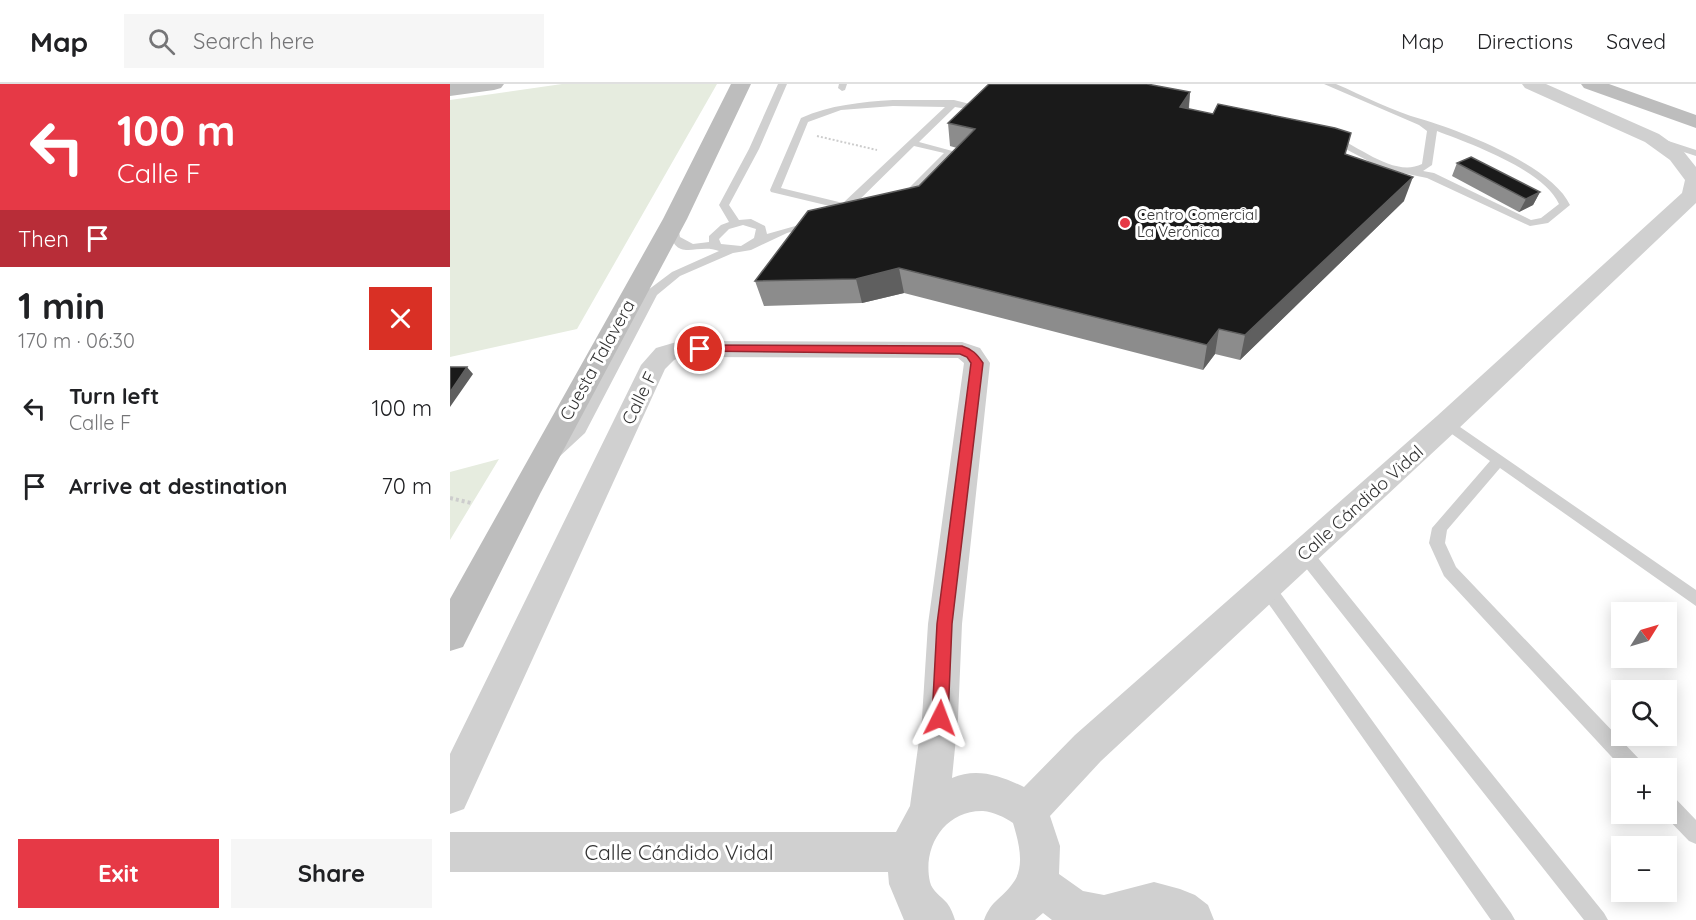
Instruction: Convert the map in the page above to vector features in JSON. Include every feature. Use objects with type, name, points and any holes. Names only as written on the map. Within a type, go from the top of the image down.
[{"type":"main road","points":[[450,90],[494,84]]},
{"type":"main road","name":"Cuesta Talavera","points":[[450,635],[539,464],[674,222],[741,84]]},
{"type":"main road","points":[[1591,84],[1696,122]]},
{"type":"main road","points":[[1626,84],[1696,109]]},
{"type":"street","name":"Calle Cándido Vidal","points":[[1029,810],[1088,748],[1267,588],[1694,194],[1695,180],[1677,156],[1652,138],[1531,84]]},
{"type":"street","name":"Calle F","points":[[450,795],[654,365],[665,354],[680,349],[962,350],[971,354],[977,363],[945,624],[940,718],[929,813]]},
{"type":"street","points":[[924,915],[910,889],[907,870],[908,852],[916,831],[929,813],[945,801],[962,794],[980,791],[998,794],[1029,810],[1040,846],[1038,884]]},
{"type":"street","name":"Calle Cándido Vidal","points":[[450,852],[908,852]]},
{"type":"street","points":[[1005,920],[1028,898],[1036,882],[1075,911],[1104,916],[1154,903],[1180,910],[1192,920]]},
{"type":"lane","points":[[735,223],[724,205],[754,149],[783,84]]},
{"type":"lane","points":[[1319,135],[1342,141],[1381,163],[1410,172],[1430,175],[1530,223],[1544,221],[1565,205],[1562,195],[1537,175],[1468,140],[1328,84]]},
{"type":"lane","points":[[846,207],[775,190],[804,120],[814,114],[860,106],[910,102],[954,103],[986,109]]},
{"type":"lane","points":[[855,215],[832,220],[954,103]]},
{"type":"lane","points":[[1410,172],[1427,165],[1432,138],[1431,130],[1417,120]]},
{"type":"lane","points":[[1652,138],[1696,153]]},
{"type":"lane","points":[[888,207],[898,204],[951,152],[912,143]]},
{"type":"lane","points":[[674,222],[675,238],[686,247],[699,248],[714,244]]},
{"type":"lane","points":[[730,250],[714,244],[713,237],[718,231],[735,223],[785,228],[823,222]]},
{"type":"lane","points":[[755,224],[762,231],[761,238],[757,242]]},
{"type":"lane","points":[[539,464],[580,429],[652,293],[676,274],[704,259],[804,226]]},
{"type":"lane","points":[[1447,423],[1696,599]]},
{"type":"lane","points":[[1499,460],[1440,528],[1437,543],[1450,571],[1625,758]]},
{"type":"lane","points":[[1304,554],[1597,920]]},
{"type":"lane","points":[[1267,588],[1504,920]]},
{"type":"lane","points":[[1677,814],[1696,834]]},
{"type":"path","points":[[450,498],[471,503]]},
{"type":"shaded area","points":[[562,84],[717,84],[577,329],[450,357],[450,100]]},
{"type":"shaded area","points":[[499,459],[450,540],[450,472]]},
{"type":"building","name":"Centro Comercial La Verónica","points":[[989,84],[1147,84],[1190,92],[1180,107],[1213,114],[1218,104],[1351,133],[1345,154],[1413,177],[1245,335],[1219,329],[1207,345],[899,268],[856,279],[755,281],[808,211],[919,186],[975,129],[948,123]]},
{"type":"building","points":[[1471,157],[1540,192],[1526,199],[1457,163]]},
{"type":"building","points":[[450,367],[467,367],[450,392]]},
{"type":"place","name":"Centro Comercial La Verónica","points":[[1125,223]]},
{"type":"route","points":[[700,349],[962,350],[971,354],[977,363],[945,624],[940,718]]}]
